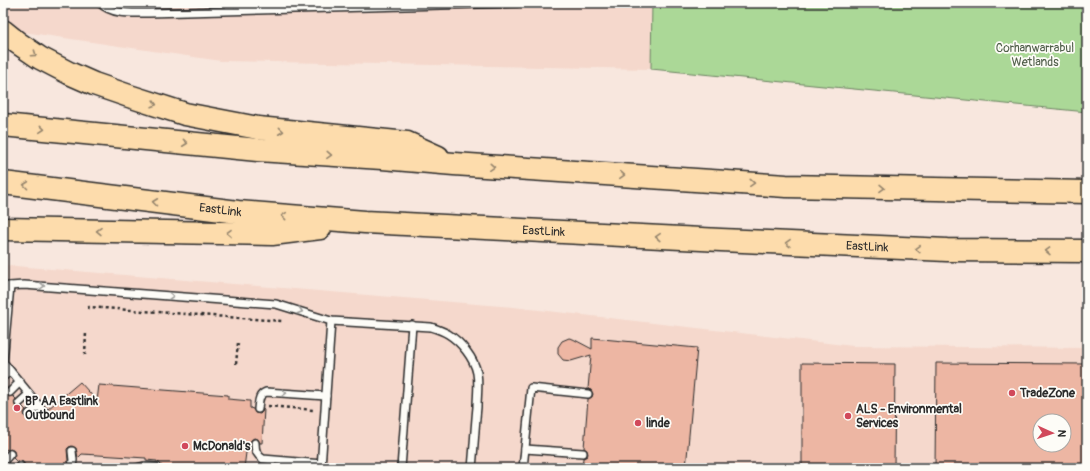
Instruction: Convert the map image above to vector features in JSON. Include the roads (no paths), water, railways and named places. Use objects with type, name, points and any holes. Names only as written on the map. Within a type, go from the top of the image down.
[{"type":"highway","points":[[3,31],[40,58],[94,84],[185,114],[258,128],[407,143],[454,164]]},
{"type":"highway","points":[[3,125],[258,150],[786,186],[1087,192]]},
{"type":"highway","name":"EastLink","points":[[3,183],[238,212],[365,222],[946,250],[1087,251]]},
{"type":"highway","points":[[3,229],[272,234],[365,222]]},
{"type":"lane","points":[[100,3],[114,12],[149,13],[516,3]]},
{"type":"lane","points":[[44,412],[3,362],[6,287],[24,285],[276,304],[331,321],[431,327],[449,334],[458,342],[472,360],[477,372],[478,386],[472,468]]},
{"type":"lane","points":[[255,443],[255,451],[259,457],[263,459],[322,466],[331,321]]},
{"type":"lane","points":[[401,468],[412,326]]},
{"type":"lane","points":[[3,378],[10,371]]},
{"type":"lane","points":[[10,392],[20,382]]},
{"type":"lane","points":[[523,468],[531,388],[588,394]]},
{"type":"lane","points":[[260,407],[258,400],[261,395],[266,392],[326,396]]},
{"type":"lane","points":[[19,403],[29,394]]},
{"type":"lane","points":[[29,414],[38,406]]},
{"type":"lane","points":[[525,449],[584,453]]},
{"type":"lane","points":[[72,451],[72,468]]},
{"type":"lane","points":[[3,462],[10,454]]},
{"type":"lane","points":[[137,468],[144,466],[157,467]]},
{"type":"place","name":"TradeZone","points":[[1012,393]]},
{"type":"place","name":"BP AA Eastlink Outbound","points":[[17,408]]},
{"type":"place","name":"ALS - Environmental Services","points":[[848,416]]},
{"type":"place","name":"linde","points":[[638,423]]},
{"type":"place","name":"McDonald's","points":[[185,446]]},
{"type":"park label","name":"Corhanwarrabul Wetlands","points":[[1035,55]]}]
